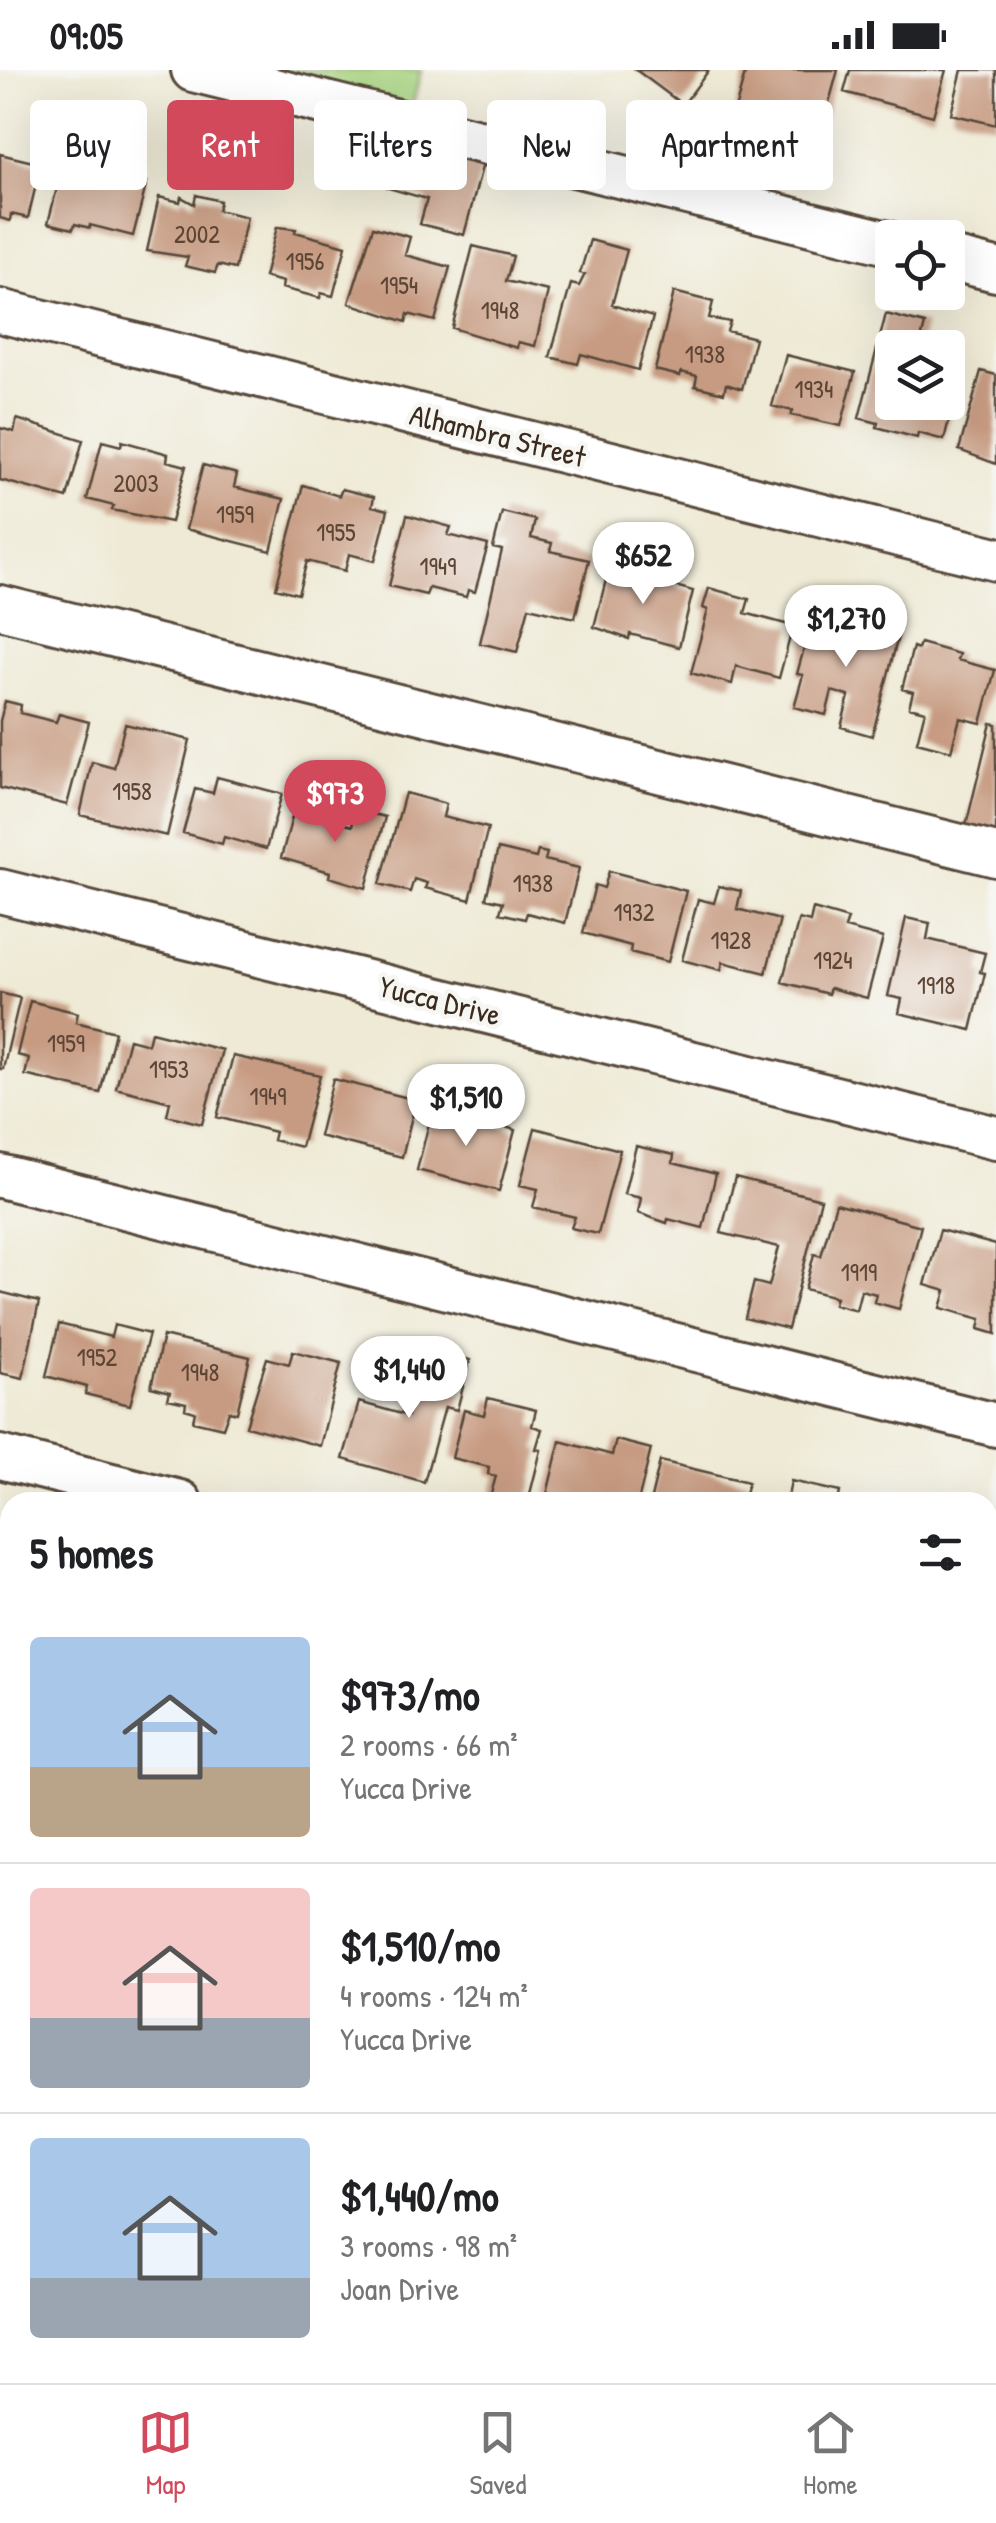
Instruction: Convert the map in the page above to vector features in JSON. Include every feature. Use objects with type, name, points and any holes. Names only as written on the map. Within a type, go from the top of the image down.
[{"type":"street","points":[[192,70],[875,240]]},
{"type":"street","points":[[965,262],[996,270]]},
{"type":"street","name":"Alhambra Street","points":[[0,311],[996,560]]},
{"type":"street","points":[[0,606],[996,855]]},
{"type":"street","name":"Yucca Drive","points":[[0,891],[996,1138]]},
{"type":"street","points":[[0,1176],[996,1424]]},
{"type":"street","points":[[0,1457],[140,1492]]},
{"type":"green space","points":[[230,70],[421,70],[414,100],[347,100]]},
{"type":"building","points":[[636,70],[709,70],[687,100],[676,100]]},
{"type":"building","points":[[746,70],[838,70],[830,100],[738,100]]},
{"type":"building","points":[[850,70],[946,70],[933,116],[844,92]]},
{"type":"building","points":[[962,70],[996,70],[996,125],[951,114]]},
{"type":"building","points":[[467,147],[486,152],[464,235],[420,224],[427,199],[395,190],[467,190]]},
{"type":"building","points":[[0,154],[30,161],[30,190],[35,190],[28,218],[11,214],[10,221],[0,218]]},
{"type":"building","points":[[57,190],[145,190],[133,236],[90,225],[75,224],[73,229],[48,223]]},
{"type":"building","points":[[196,195],[220,201],[218,210],[247,217],[235,269],[218,265],[215,273],[185,266],[188,257],[147,251],[159,197],[180,202],[181,197],[194,204]]},
{"type":"building","points":[[277,227],[296,229],[295,232],[346,246],[333,296],[321,293],[320,298],[282,288],[283,282],[264,277]]},
{"type":"building","points":[[373,227],[410,237],[405,255],[450,267],[435,321],[408,314],[406,322],[349,303]]},
{"type":"building","points":[[590,240],[627,250],[612,305],[653,317],[638,370],[581,354],[578,364],[550,357],[571,284],[579,286],[585,274],[580,273]]},
{"type":"building","points":[[473,246],[513,256],[506,281],[548,291],[535,346],[518,342],[517,348],[452,328]]},
{"type":"building","points":[[674,292],[713,302],[709,318],[730,322],[727,331],[755,338],[742,389],[726,384],[724,393],[695,386],[697,376],[655,370]]},
{"type":"building","points":[[886,314],[925,324],[924,330],[882,330]]},
{"type":"building","points":[[786,355],[855,372],[841,426],[791,415],[793,411],[772,406]]},
{"type":"building","points":[[875,356],[875,420],[949,420],[944,440],[918,433],[917,438],[859,418]]},
{"type":"building","points":[[981,371],[996,375],[996,464],[959,450]]},
{"type":"building","points":[[17,419],[83,440],[67,498],[0,480],[0,428],[14,432]]},
{"type":"building","points":[[102,441],[121,446],[122,441],[168,454],[167,461],[186,466],[171,522],[112,510],[114,506],[87,499]]},
{"type":"building","points":[[203,465],[237,474],[234,487],[284,499],[271,551],[186,529]]},
{"type":"building","points":[[303,485],[339,496],[342,489],[374,497],[372,506],[388,510],[375,561],[349,554],[345,571],[307,561],[298,594],[276,588]]},
{"type":"building","points":[[502,512],[535,520],[531,538],[552,543],[550,551],[589,560],[575,618],[529,607],[517,652],[480,643],[502,550],[493,548]]},
{"type":"building","points":[[407,515],[451,527],[448,535],[488,545],[475,592],[468,590],[466,597],[429,588],[426,595],[389,586]]},
{"type":"building","points":[[629,567],[650,573],[648,578],[693,591],[679,647],[630,634],[629,639],[594,627],[609,568],[626,572]]},
{"type":"building","points":[[709,588],[749,599],[745,613],[793,626],[779,678],[736,666],[732,684],[691,673],[708,610],[703,608]]},
{"type":"building","points":[[832,612],[860,619],[858,627],[898,637],[872,736],[841,727],[849,696],[832,691],[826,715],[794,707],[803,675],[797,674],[812,619],[829,624]]},
{"type":"building","points":[[920,643],[959,654],[957,660],[995,670],[981,723],[960,718],[951,751],[917,742],[925,711],[909,707],[913,692],[902,689],[913,647],[918,649]]},
{"type":"building","points":[[5,701],[21,705],[20,713],[56,722],[59,714],[89,722],[67,805],[0,788],[0,721]]},
{"type":"building","points":[[991,723],[996,724],[996,843],[964,834]]},
{"type":"building","points":[[125,724],[190,740],[167,836],[80,815],[92,762],[114,768]]},
{"type":"building","points":[[217,777],[282,794],[266,849],[224,837],[222,844],[183,833],[195,789],[213,793]]},
{"type":"building","points":[[405,793],[446,804],[443,817],[488,828],[470,900],[425,888],[427,883],[414,879],[410,892],[380,884]]},
{"type":"building","points":[[294,810],[352,826],[356,810],[385,817],[366,888],[329,877],[330,872],[281,858]]},
{"type":"building","points":[[498,849],[536,858],[538,851],[547,853],[545,860],[579,868],[565,923],[527,913],[525,919],[500,913],[503,902],[486,898]]},
{"type":"building","points":[[609,871],[686,891],[668,962],[630,952],[631,946],[583,933],[595,885],[604,888]]},
{"type":"building","points":[[719,886],[741,891],[737,909],[780,920],[766,973],[723,962],[721,970],[682,960],[698,899],[714,903]]},
{"type":"building","points":[[813,909],[848,919],[845,928],[883,938],[867,998],[830,988],[828,994],[782,982],[799,919],[810,922]]},
{"type":"building","points":[[906,918],[930,923],[927,939],[985,953],[980,972],[985,973],[971,1030],[899,1013],[902,999],[888,996]]},
{"type":"building","points":[[0,993],[20,998],[3,1069],[0,1069]]},
{"type":"building","points":[[30,1001],[78,1013],[76,1022],[115,1032],[100,1093],[25,1075],[29,1058],[17,1055]]},
{"type":"building","points":[[151,1032],[222,1050],[202,1124],[167,1115],[170,1102],[116,1088],[129,1039],[148,1044]]},
{"type":"building","points":[[233,1056],[320,1075],[301,1147],[273,1140],[275,1132],[217,1117]]},
{"type":"building","points":[[333,1079],[416,1100],[402,1157],[319,1136]]},
{"type":"building","points":[[434,1104],[515,1130],[499,1191],[417,1170]]},
{"type":"building","points":[[535,1128],[620,1150],[598,1234],[571,1228],[575,1217],[533,1207],[538,1189],[520,1185]]},
{"type":"building","points":[[636,1146],[674,1155],[673,1163],[716,1174],[703,1228],[668,1219],[667,1223],[638,1213],[641,1198],[624,1194]]},
{"type":"building","points":[[735,1177],[821,1199],[788,1329],[745,1318],[754,1282],[769,1286],[779,1247],[721,1233]]},
{"type":"building","points":[[836,1203],[921,1226],[899,1309],[874,1302],[876,1294],[861,1290],[856,1310],[834,1304],[836,1297],[805,1289],[814,1254],[821,1256]]},
{"type":"building","points":[[940,1230],[996,1245],[996,1334],[979,1329],[981,1319],[941,1308],[946,1291],[925,1285]]},
{"type":"building","points":[[0,1292],[39,1302],[23,1378],[0,1373]]},
{"type":"building","points":[[59,1324],[111,1337],[114,1325],[149,1334],[130,1405],[85,1394],[87,1387],[46,1376]]},
{"type":"building","points":[[163,1336],[250,1357],[237,1413],[229,1411],[223,1428],[193,1421],[195,1412],[185,1409],[186,1403],[168,1399],[170,1392],[151,1387]]},
{"type":"building","points":[[427,1347],[470,1360],[457,1410],[445,1407],[424,1482],[343,1459],[359,1402],[408,1416]]},
{"type":"building","points":[[293,1351],[341,1363],[320,1446],[246,1426],[267,1358],[289,1364]]},
{"type":"building","points":[[488,1398],[536,1410],[532,1426],[542,1429],[536,1449],[541,1450],[530,1492],[492,1492],[496,1476],[488,1474],[489,1467],[452,1458],[464,1410],[484,1415]]},
{"type":"building","points":[[616,1440],[651,1449],[640,1492],[547,1492],[560,1441],[612,1455]]},
{"type":"building","points":[[660,1461],[748,1482],[746,1492],[652,1492]]},
{"type":"building","points":[[791,1481],[840,1492],[789,1492]]}]
